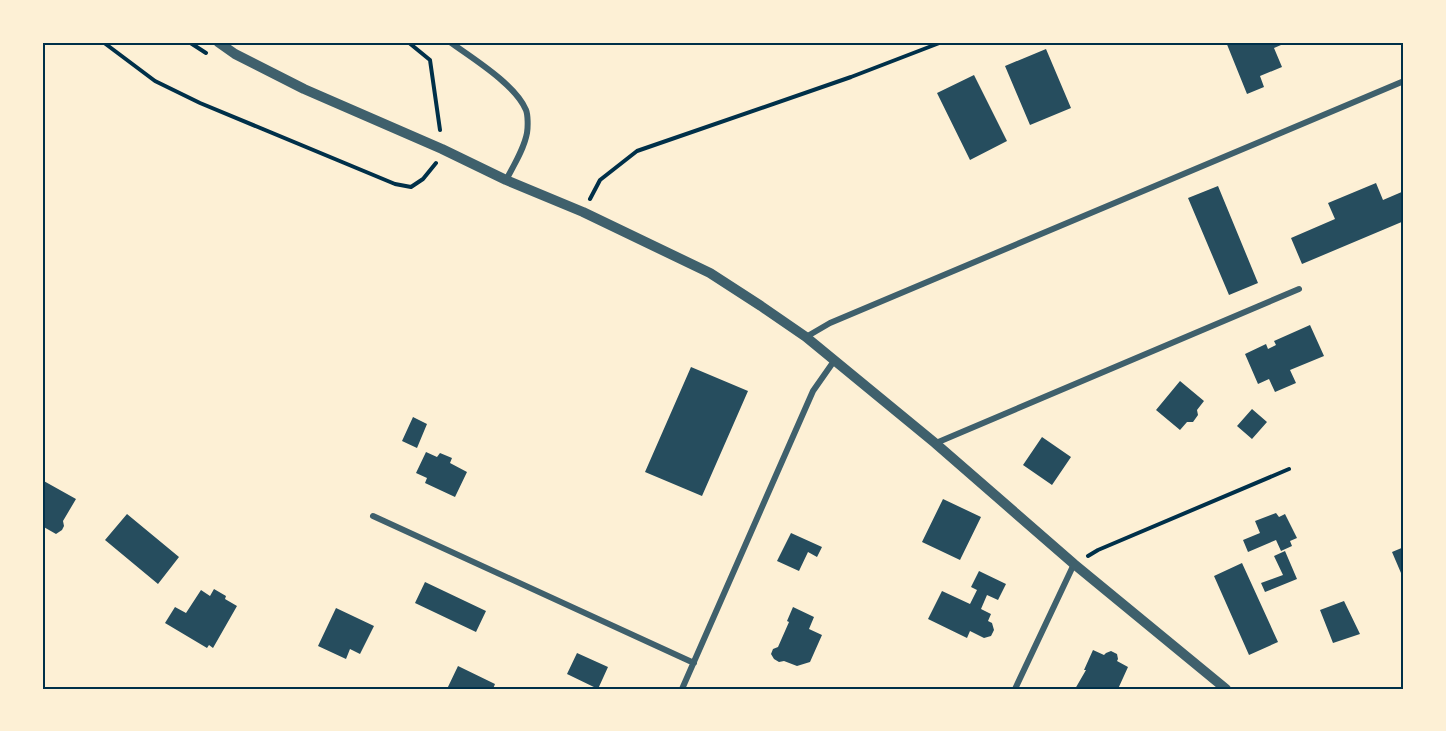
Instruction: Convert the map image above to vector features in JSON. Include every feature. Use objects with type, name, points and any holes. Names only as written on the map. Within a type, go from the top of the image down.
[{"type":"street","points":[[218,42],[236,54],[304,89],[583,212],[710,273],[806,337],[935,443],[1074,564],[1222,687]]},
{"type":"street","points":[[450,42],[490,71],[517,95],[527,111],[527,132],[519,155],[506,180]]},
{"type":"street","points":[[806,337],[830,323],[1404,81]]},
{"type":"street","points":[[935,443],[1299,289]]},
{"type":"street","points":[[682,689],[813,391],[834,361]]},
{"type":"street","points":[[373,516],[694,663]]},
{"type":"street","points":[[1015,689],[1074,564]]},
{"type":"path","points":[[103,42],[155,81],[182,94],[395,184],[411,187],[423,179],[435,164],[442,149],[430,60],[408,42]]},
{"type":"path","points":[[583,212],[600,180],[637,151],[851,77],[942,42]]},
{"type":"path","points":[[1074,564],[1098,550],[1288,469]]},
{"type":"building","points":[[1226,42],[1288,42],[1274,48],[1282,67],[1260,76],[1264,87],[1247,94]]},
{"type":"building","points":[[1046,49],[1071,108],[1030,125],[1005,66]]},
{"type":"building","points":[[974,75],[1007,141],[970,160],[937,93]]},
{"type":"building","points":[[1376,183],[1383,200],[1404,191],[1404,221],[1302,264],[1291,238],[1335,219],[1328,203]]},
{"type":"building","points":[[1218,186],[1258,283],[1229,295],[1188,198]]},
{"type":"building","points":[[1310,325],[1324,356],[1290,370],[1296,383],[1275,392],[1269,379],[1258,384],[1245,354],[1266,344],[1268,349],[1276,345],[1274,341]]},
{"type":"building","points":[[691,367],[748,391],[702,496],[645,472]]},
{"type":"building","points":[[1180,381],[1204,401],[1197,410],[1198,415],[1193,422],[1187,422],[1180,430],[1156,410]]},
{"type":"building","points":[[1252,409],[1267,422],[1252,439],[1237,426]]},
{"type":"building","points":[[413,417],[427,424],[417,448],[402,441]]},
{"type":"building","points":[[1042,437],[1071,457],[1052,485],[1023,465]]},
{"type":"building","points":[[426,452],[437,457],[440,453],[452,458],[450,463],[467,472],[455,497],[425,483],[427,478],[416,473]]},
{"type":"building","points":[[42,480],[76,499],[63,521],[62,530],[56,534],[42,526]]},
{"type":"building","points":[[943,499],[981,517],[960,560],[922,542]]},
{"type":"building","points":[[1276,513],[1279,517],[1285,514],[1297,538],[1290,541],[1292,546],[1281,551],[1276,540],[1248,552],[1243,540],[1260,533],[1255,521]]},
{"type":"building","points":[[127,514],[179,557],[158,584],[105,540]]},
{"type":"building","points":[[791,533],[822,547],[817,557],[808,552],[799,571],[777,561]]},
{"type":"building","points":[[1404,547],[1404,580],[1392,552]]},
{"type":"building","points":[[1285,551],[1297,579],[1265,592],[1261,583],[1283,575],[1274,556]]},
{"type":"building","points":[[1242,563],[1278,642],[1249,655],[1214,576]]},
{"type":"building","points":[[979,571],[1006,584],[998,600],[987,595],[981,609],[991,614],[988,621],[992,623],[994,630],[991,636],[984,638],[970,631],[967,638],[928,619],[942,591],[970,604],[977,590],[971,587]]},
{"type":"building","points":[[425,582],[486,611],[476,632],[415,603]]},
{"type":"building","points":[[214,589],[237,606],[213,648],[209,645],[207,648],[165,623],[175,607],[186,613],[201,590],[210,596]]},
{"type":"building","points":[[1344,601],[1360,634],[1333,643],[1320,610]]},
{"type":"building","points":[[793,607],[814,617],[809,629],[822,635],[810,662],[797,666],[784,661],[779,662],[771,654],[773,649],[778,647]]},
{"type":"building","points":[[336,608],[374,626],[360,654],[350,649],[346,659],[318,646]]},
{"type":"building","points":[[1093,650],[1104,655],[1111,651],[1117,654],[1117,661],[1128,667],[1118,689],[1075,689],[1086,670],[1084,670]]},
{"type":"building","points":[[577,653],[608,667],[598,689],[567,674]]},
{"type":"building","points":[[458,666],[495,684],[493,689],[447,689]]}]
